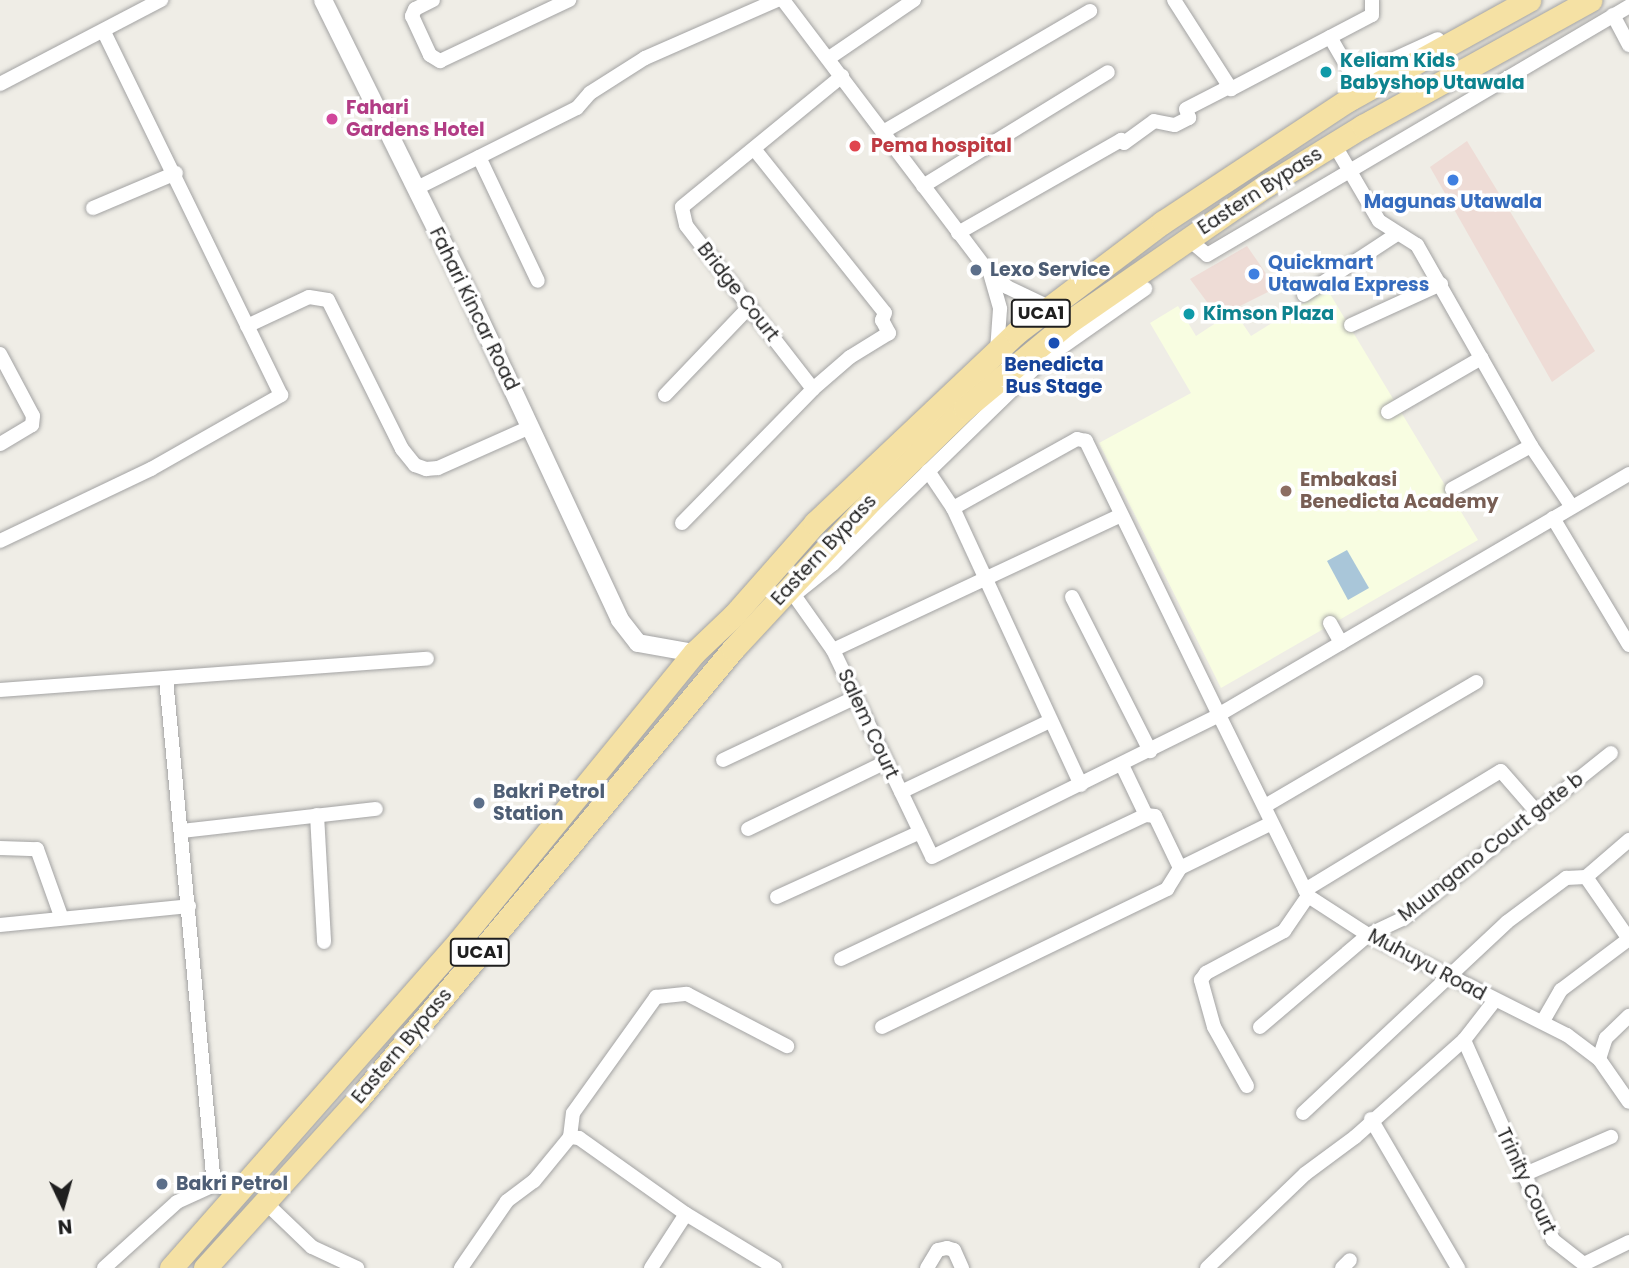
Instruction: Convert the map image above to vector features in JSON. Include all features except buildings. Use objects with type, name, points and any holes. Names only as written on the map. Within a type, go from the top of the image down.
[{"type":"main road","name":"Eastern Bypass","points":[[171,1268],[236,1198],[459,941],[694,653],[734,615],[815,523],[997,351],[1051,304],[1355,87],[1399,72],[1529,0]]},
{"type":"main road","name":"Eastern Bypass","points":[[205,1268],[267,1204],[687,704],[788,595],[884,500],[975,400],[1066,324],[1187,238],[1411,98],[1585,3]]},
{"type":"main road","points":[[1399,72],[1411,98]]},
{"type":"main road","points":[[667,688],[687,704]]},
{"type":"street","points":[[0,84],[161,0]]},
{"type":"street","name":"Fahari Kincar Road","points":[[324,0],[620,620],[638,643],[694,653]]},
{"type":"street","points":[[433,0],[415,9],[412,16],[430,55],[440,61],[544,5],[569,0]]},
{"type":"street","points":[[415,190],[577,108],[590,93],[645,58],[777,0]]},
{"type":"street","points":[[783,0],[990,272],[1007,287],[1051,304],[1066,324]]},
{"type":"street","points":[[829,58],[914,0]]},
{"type":"street","points":[[1174,0],[1227,88]]},
{"type":"street","points":[[958,233],[1121,140],[1124,143],[1154,121],[1175,125],[1189,118],[1186,109],[1227,88],[1242,86],[1372,15],[1372,0]]},
{"type":"street","points":[[1330,37],[1355,87],[1510,0]]},
{"type":"street","points":[[1585,3],[1591,26]]},
{"type":"street","points":[[1187,238],[1207,255],[1349,170],[1516,76],[1591,26],[1629,6]]},
{"type":"street","points":[[883,132],[1090,12]]},
{"type":"street","points":[[1613,15],[1629,45]]},
{"type":"street","points":[[0,541],[151,469],[277,400],[280,387],[247,326],[176,173],[104,32]]},
{"type":"street","points":[[923,186],[1108,72]]},
{"type":"street","name":"Bridge Court","points":[[813,389],[681,214],[682,207],[755,150],[842,76]]},
{"type":"street","points":[[1334,144],[1379,221],[1417,245],[1531,446],[1573,507]]},
{"type":"street","points":[[682,523],[813,389],[850,357],[889,333],[882,320],[885,313],[755,150]]},
{"type":"street","points":[[479,157],[538,281]]},
{"type":"street","points":[[93,208],[176,173]]},
{"type":"street","points":[[1304,295],[1397,234]]},
{"type":"street","points":[[990,272],[1000,309],[997,351]]},
{"type":"street","points":[[1351,325],[1441,284]]},
{"type":"street","points":[[884,500],[928,471],[1042,361],[1145,289]]},
{"type":"street","points":[[247,326],[309,297],[328,300],[402,449],[415,465],[426,469],[438,468],[530,427]]},
{"type":"street","points":[[664,395],[750,306]]},
{"type":"street","points":[[0,355],[33,416],[32,425],[25,431],[0,444]]},
{"type":"street","points":[[1388,412],[1481,358]]},
{"type":"street","points":[[953,508],[1082,439],[1307,893]]},
{"type":"street","points":[[1452,489],[1531,446]]},
{"type":"street","points":[[928,471],[953,508],[1081,785],[1219,715],[1629,474]]},
{"type":"street","points":[[833,650],[987,581],[1121,515]]},
{"type":"street","points":[[1553,518],[1629,645]]},
{"type":"street","name":"Salem Court","points":[[788,595],[833,650],[884,763],[932,857],[1081,785]]},
{"type":"street","points":[[1072,597],[1150,751]]},
{"type":"street","points":[[1330,623],[1342,643]]},
{"type":"street","points":[[0,690],[427,659]]},
{"type":"street","points":[[166,679],[214,1185]]},
{"type":"street","points":[[1263,801],[1476,682]]},
{"type":"street","points":[[723,761],[856,696]]},
{"type":"street","points":[[901,792],[1050,721]]},
{"type":"street","name":"Muungano Court gate b","points":[[1260,1027],[1368,935],[1403,919],[1535,810],[1611,752]]},
{"type":"street","points":[[748,829],[884,763]]},
{"type":"street","points":[[1122,765],[1146,815]]},
{"type":"street","points":[[1247,1086],[1214,1027],[1201,980],[1206,973],[1284,931],[1307,893],[1501,771],[1535,810]]},
{"type":"street","points":[[182,831],[376,808]]},
{"type":"street","points":[[841,959],[1146,815],[1155,816],[1180,868]]},
{"type":"street","points":[[317,816],[324,942]]},
{"type":"street","points":[[882,1027],[1167,888],[1180,868],[1272,823]]},
{"type":"street","points":[[777,897],[920,832]]},
{"type":"street","points":[[1303,1113],[1450,972],[1566,878],[1586,877],[1629,840]]},
{"type":"street","points":[[0,848],[37,849],[61,916]]},
{"type":"street","points":[[1543,1021],[1561,990],[1629,939],[1586,877]]},
{"type":"street","name":"Muhuyu Road","points":[[1307,893],[1368,935],[1450,972],[1495,1000],[1543,1021],[1598,1059],[1629,1102]]},
{"type":"street","points":[[0,925],[61,916],[189,906]]},
{"type":"street","points":[[461,1268],[507,1201],[534,1181],[570,1137],[573,1112],[656,997],[687,994],[786,1046]]},
{"type":"street","points":[[1207,1268],[1371,1119],[1464,1040],[1495,1000]]},
{"type":"street","points":[[1598,1059],[1606,1038],[1629,1016]]},
{"type":"street","name":"Trinity Court","points":[[1464,1040],[1553,1240],[1578,1262],[1590,1262],[1629,1242]]},
{"type":"street","points":[[1371,1119],[1458,1268]]},
{"type":"street","points":[[1523,1175],[1611,1136]]},
{"type":"street","points":[[570,1137],[588,1144],[686,1214],[775,1268]]},
{"type":"street","points":[[104,1268],[177,1202],[214,1185],[228,1188],[236,1198]]},
{"type":"street","points":[[267,1204],[313,1247],[357,1268]]},
{"type":"street","points":[[651,1268],[686,1214]]},
{"type":"street","points":[[927,1268],[938,1250],[947,1248],[954,1250],[962,1268]]},
{"type":"shaded area","points":[[1467,141],[1595,351],[1552,382],[1430,167]]},
{"type":"shaded area","points":[[1247,246],[1276,288],[1218,317],[1190,279]]},
{"type":"shaded area","name":"Embakasi Benedicta Academy","points":[[1327,289],[1478,540],[1221,688],[1099,443],[1191,393],[1150,323],[1178,306],[1196,336],[1234,311],[1251,336]]},
{"type":"water","points":[[1347,550],[1369,588],[1348,600],[1327,561]]},
{"type":"place","name":"Keliam Kids Babyshop Utawala","points":[[1326,72]]},
{"type":"place","name":"Fahari Gardens Hotel","points":[[332,119]]},
{"type":"place","name":"Pema hospital","points":[[855,146]]},
{"type":"place","name":"Magunas Utawala","points":[[1453,180]]},
{"type":"place","name":"Lexo Service","points":[[976,270]]},
{"type":"place","name":"Quickmart Utawala Express","points":[[1254,274]]},
{"type":"place","name":"Kimson Plaza","points":[[1189,314]]},
{"type":"place","name":"Benedicta Bus Stage","points":[[1054,343]]},
{"type":"place","name":"Embakasi Benedicta Academy","points":[[1286,491]]},
{"type":"place","name":"Bakri Petrol Station","points":[[479,803]]},
{"type":"place","name":"Bakri Petrol","points":[[162,1184]]}]
